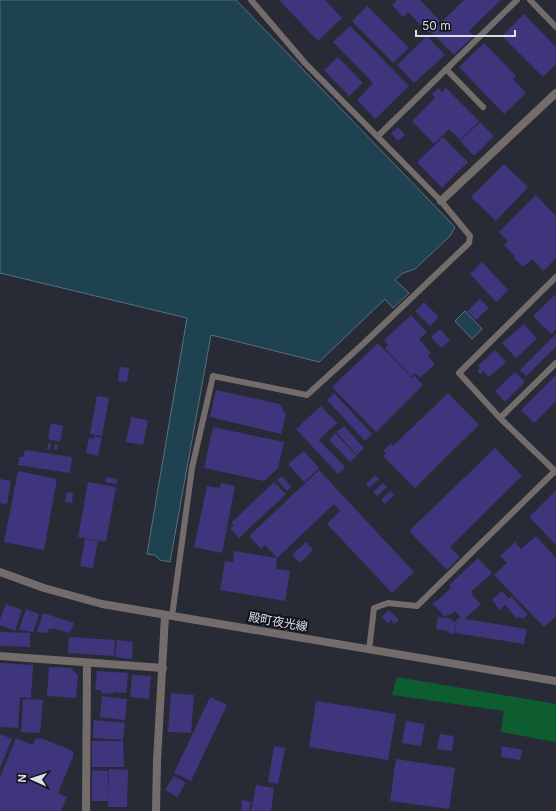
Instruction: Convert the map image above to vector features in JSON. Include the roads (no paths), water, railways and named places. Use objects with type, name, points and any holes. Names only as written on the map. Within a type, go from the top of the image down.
[{"type":"street","points":[[441,201],[556,93]]},
{"type":"street","name":"殿町夜光線","points":[[0,572],[44,588],[89,601],[168,616],[556,681]]},
{"type":"street","points":[[156,811],[157,761],[168,616]]},
{"type":"street","points":[[0,656],[163,668]]},
{"type":"street","points":[[86,811],[87,663]]},
{"type":"lane","points":[[168,616],[192,468],[213,376],[307,395],[469,243],[470,236],[441,201],[306,63],[251,0]]},
{"type":"lane","points":[[378,136],[517,0]]},
{"type":"lane","points":[[530,0],[556,27]]},
{"type":"lane","points":[[446,69],[483,107]]},
{"type":"lane","points":[[369,650],[374,608],[388,604],[417,606],[556,472],[500,418],[459,373],[556,277]]},
{"type":"lane","points":[[500,418],[556,363]]},
{"type":"water","points":[[0,0],[236,0],[455,227],[450,236],[415,269],[403,273],[395,280],[409,293],[393,308],[385,299],[319,362],[211,335],[170,562],[160,560],[155,555],[147,554],[187,318],[0,273]]},
{"type":"water","points":[[465,311],[482,329],[472,339],[455,321]]}]
